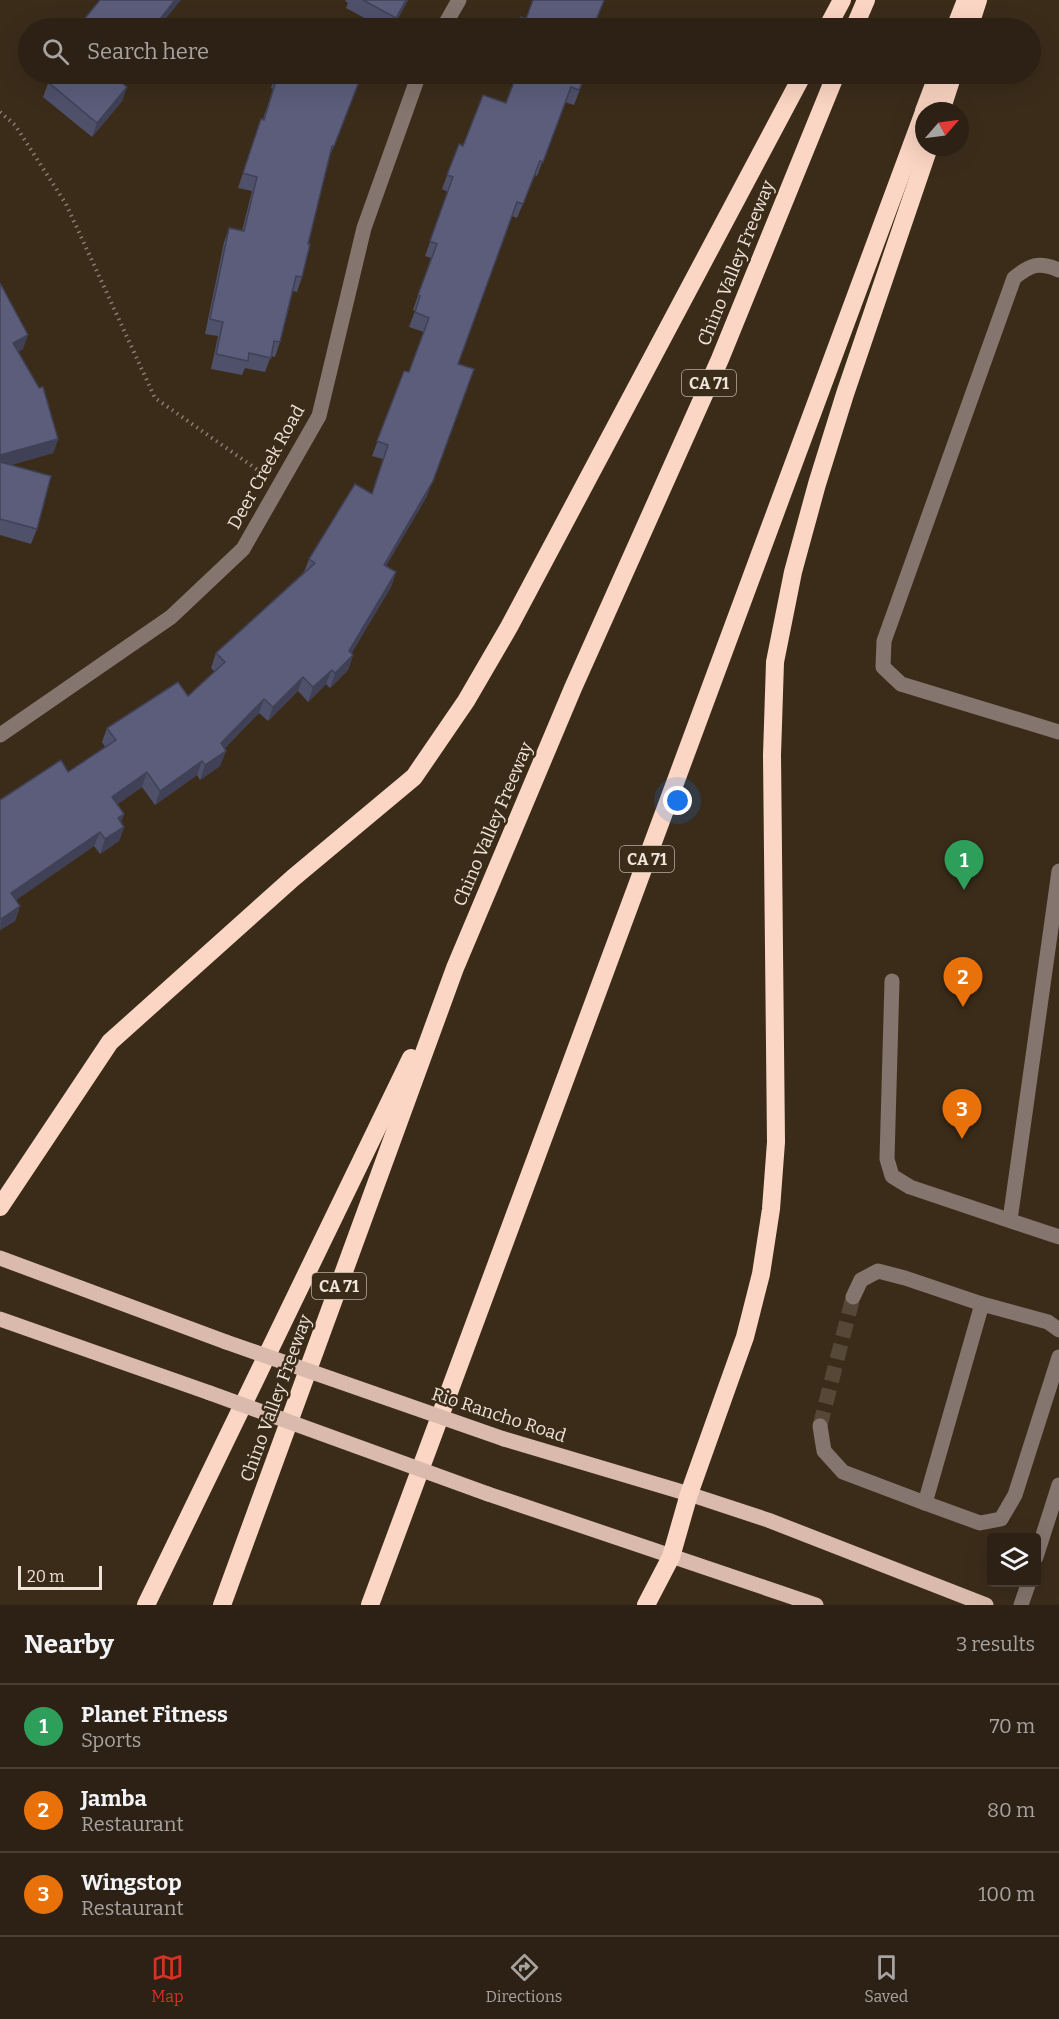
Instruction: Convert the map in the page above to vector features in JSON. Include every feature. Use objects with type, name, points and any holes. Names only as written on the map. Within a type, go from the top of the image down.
[{"type":"highway","points":[[832,18],[842,0]]},
{"type":"highway","points":[[858,18],[866,0]]},
{"type":"highway","points":[[959,18],[966,0]]},
{"type":"highway","points":[[972,18],[978,0]]},
{"type":"highway","points":[[0,1207],[110,1042],[293,878],[414,777],[466,702],[508,627],[798,84]]},
{"type":"highway","name":"Chino Valley Freeway","points":[[222,1605],[455,968],[573,688],[720,359],[832,84]]},
{"type":"highway","name":"CA 71","points":[[928,102],[934,84]]},
{"type":"highway","points":[[944,102],[950,84]]},
{"type":"highway","name":"CA 71","points":[[370,1605],[915,136]]},
{"type":"highway","points":[[646,1605],[671,1557],[689,1494],[745,1337],[761,1274],[771,1209],[776,1142],[772,767],[775,662],[793,572],[817,484],[926,156]]},
{"type":"highway","points":[[146,1605],[455,968]]},
{"type":"main road","name":"Rio Rancho Road","points":[[0,1258],[225,1342],[504,1438],[768,1520],[986,1605]]},
{"type":"main road","points":[[0,1319],[210,1392],[488,1494],[816,1605]]},
{"type":"street","points":[[449,18],[459,0]]},
{"type":"street","name":"Deer Creek Road","points":[[0,735],[171,616],[243,549],[319,416],[364,228],[415,84]]},
{"type":"street","points":[[1059,270],[1050,266],[1029,266],[1014,278],[884,641],[883,668],[901,684],[1059,732]]},
{"type":"street","points":[[1010,1220],[1059,871]]},
{"type":"street","points":[[892,981],[887,1159],[892,1176],[910,1187],[1059,1237]]},
{"type":"street","points":[[853,1297],[861,1280],[878,1271],[1048,1322],[1059,1330]]},
{"type":"street","points":[[925,1503],[982,1304]]},
{"type":"street","points":[[820,1426],[824,1451],[843,1472],[980,1523],[1001,1519],[1015,1495],[1055,1387],[1059,1357]]},
{"type":"street","points":[[1041,1541],[1059,1485]]},
{"type":"street","points":[[1021,1605],[1027,1587]]},
{"type":"path","points":[[0,112],[15,125],[66,204],[155,398],[280,485]]},
{"type":"building","points":[[100,0],[175,0],[161,18],[85,18]]},
{"type":"building","points":[[363,0],[406,0],[396,18]]},
{"type":"building","points":[[533,0],[604,0],[597,18],[526,18]]},
{"type":"building","points":[[50,84],[123,84],[127,87],[97,123]]},
{"type":"building","points":[[275,84],[358,84],[334,146],[332,146],[302,277],[296,276],[280,342],[274,341],[271,358],[249,353],[248,361],[216,354],[223,322],[210,319],[229,228],[244,231],[257,177],[243,173],[261,119],[264,120]]},
{"type":"building","points":[[513,84],[582,84],[579,90],[571,87],[543,162],[540,161],[523,204],[517,202],[458,364],[474,369],[433,481],[384,565],[396,572],[349,651],[353,655],[335,673],[332,670],[313,687],[303,677],[273,707],[264,699],[221,743],[226,751],[205,765],[202,761],[160,791],[147,772],[112,797],[124,814],[118,818],[124,827],[105,839],[100,832],[11,893],[20,906],[1,919],[0,800],[61,760],[68,772],[116,740],[107,728],[178,682],[188,696],[225,662],[216,653],[315,563],[309,559],[355,484],[372,494],[388,445],[377,441],[404,371],[409,372],[429,318],[415,312],[420,296],[418,295],[437,244],[430,241],[453,177],[447,175],[459,144],[463,146],[483,95],[506,103]]},
{"type":"building","points":[[0,283],[28,335],[13,343],[39,388],[43,387],[58,439],[0,455]]},
{"type":"building","points":[[0,462],[51,476],[37,529],[0,519]]},
{"type":"tunnel","points":[[820,1426],[853,1297]]},
{"type":"place","name":"Planet Fitness","points":[[964,890]]},
{"type":"place","name":"Jamba","points":[[963,1007]]},
{"type":"place","name":"Wingstop","points":[[962,1139]]}]
